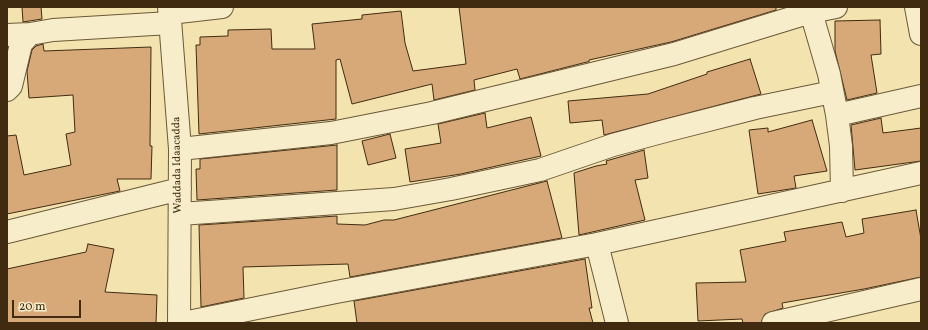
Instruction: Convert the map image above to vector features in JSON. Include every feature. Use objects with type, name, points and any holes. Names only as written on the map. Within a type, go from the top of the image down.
[{"type":"street","points":[[7,35],[30,34],[222,7]]},
{"type":"street","points":[[180,149],[331,133],[432,113],[674,54],[811,12],[836,7]]},
{"type":"street","points":[[916,7],[921,34]]},
{"type":"street","points":[[811,12],[837,115],[841,146],[842,191]]},
{"type":"street","name":"Waddada Idaacadda","points":[[170,14],[180,149],[179,323]]},
{"type":"street","points":[[7,90],[11,86],[21,44],[30,34]]},
{"type":"street","points":[[180,214],[394,199],[451,189],[540,170],[613,144],[755,108],[832,92]]},
{"type":"street","points":[[837,115],[921,96]]},
{"type":"street","points":[[182,323],[336,292],[597,244],[921,173]]},
{"type":"street","points":[[7,232],[180,189]]},
{"type":"street","points":[[597,244],[617,323]]},
{"type":"street","points":[[773,323],[921,289]]},
{"type":"building","points":[[22,7],[41,7],[42,19],[23,22]]},
{"type":"building","points":[[459,7],[776,7],[776,10],[671,42],[589,60],[589,62],[520,79],[517,69],[474,80],[475,90],[434,100],[432,84],[352,104],[340,59],[336,60],[336,119],[199,134],[196,45],[200,45],[200,37],[228,36],[228,30],[271,29],[272,49],[315,49],[312,24],[362,19],[362,15],[401,11],[405,43],[413,71],[466,64]]},
{"type":"building","points":[[880,20],[881,54],[871,55],[877,93],[847,100],[835,51],[835,21]]},
{"type":"building","points":[[43,44],[44,51],[151,47],[151,179],[117,179],[120,191],[7,214],[7,136],[16,135],[24,175],[71,165],[66,134],[75,132],[73,95],[29,98],[27,71],[32,50],[36,46]]},
{"type":"building","points":[[750,59],[761,94],[604,135],[602,120],[570,123],[568,101],[648,94],[707,74],[707,72]]},
{"type":"building","points":[[485,113],[487,128],[531,117],[541,156],[461,174],[410,182],[405,149],[441,143],[438,124]]},
{"type":"building","points":[[881,118],[883,133],[921,128],[921,161],[855,170],[851,125]]},
{"type":"building","points":[[812,120],[827,171],[794,176],[796,188],[758,194],[749,130],[768,128],[768,132]]},
{"type":"building","points":[[390,134],[396,158],[368,165],[362,141]]},
{"type":"building","points":[[337,145],[337,190],[197,200],[196,169],[200,169],[200,159]]},
{"type":"building","points":[[644,150],[648,178],[635,180],[645,220],[579,235],[574,173],[607,164],[606,161]]},
{"type":"building","points":[[547,181],[562,238],[350,277],[348,264],[243,267],[244,298],[201,307],[199,225],[337,216],[337,224],[365,225],[384,220],[394,220]]},
{"type":"building","points":[[916,210],[921,239],[921,277],[864,289],[782,303],[783,308],[765,314],[761,323],[743,323],[742,319],[698,321],[696,283],[746,282],[740,250],[786,241],[784,232],[842,222],[846,237],[864,233],[862,219]]},
{"type":"building","points":[[88,244],[114,249],[105,292],[157,295],[156,323],[7,323],[7,269],[86,252]]},
{"type":"building","points":[[585,259],[592,308],[589,308],[593,323],[357,323],[354,301]]}]
